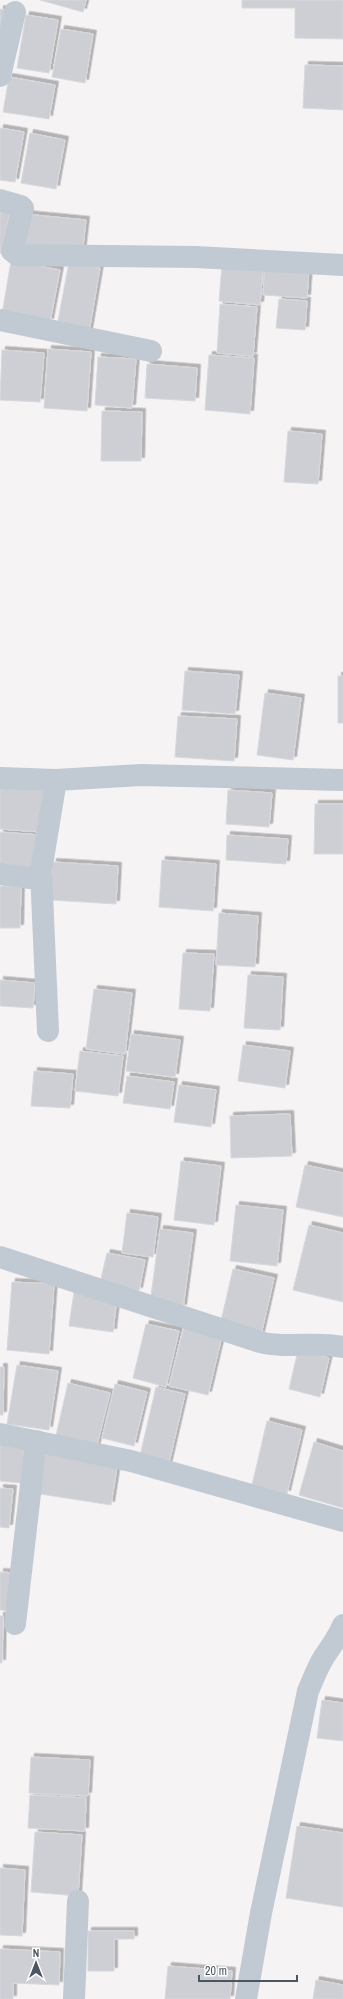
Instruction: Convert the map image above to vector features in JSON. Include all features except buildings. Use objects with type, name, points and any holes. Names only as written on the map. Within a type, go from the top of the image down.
[{"type":"street","points":[[0,76],[15,12]]},
{"type":"street","points":[[0,200],[22,206],[23,208],[12,250],[17,255],[196,257],[343,265]]},
{"type":"street","points":[[0,320],[151,351]]},
{"type":"street","points":[[0,778],[56,780],[140,775],[343,780]]},
{"type":"street","points":[[48,1031],[41,870],[56,780]]},
{"type":"street","points":[[0,874],[34,878],[41,870]]},
{"type":"street","points":[[0,1257],[260,1342],[269,1344],[323,1344],[343,1347]]},
{"type":"street","points":[[0,1434],[131,1461],[343,1521]]},
{"type":"street","points":[[15,1624],[36,1441]]},
{"type":"street","points":[[246,1999],[261,1914],[308,1691],[324,1656],[342,1633]]},
{"type":"street","points":[[74,1999],[78,1901]]}]
